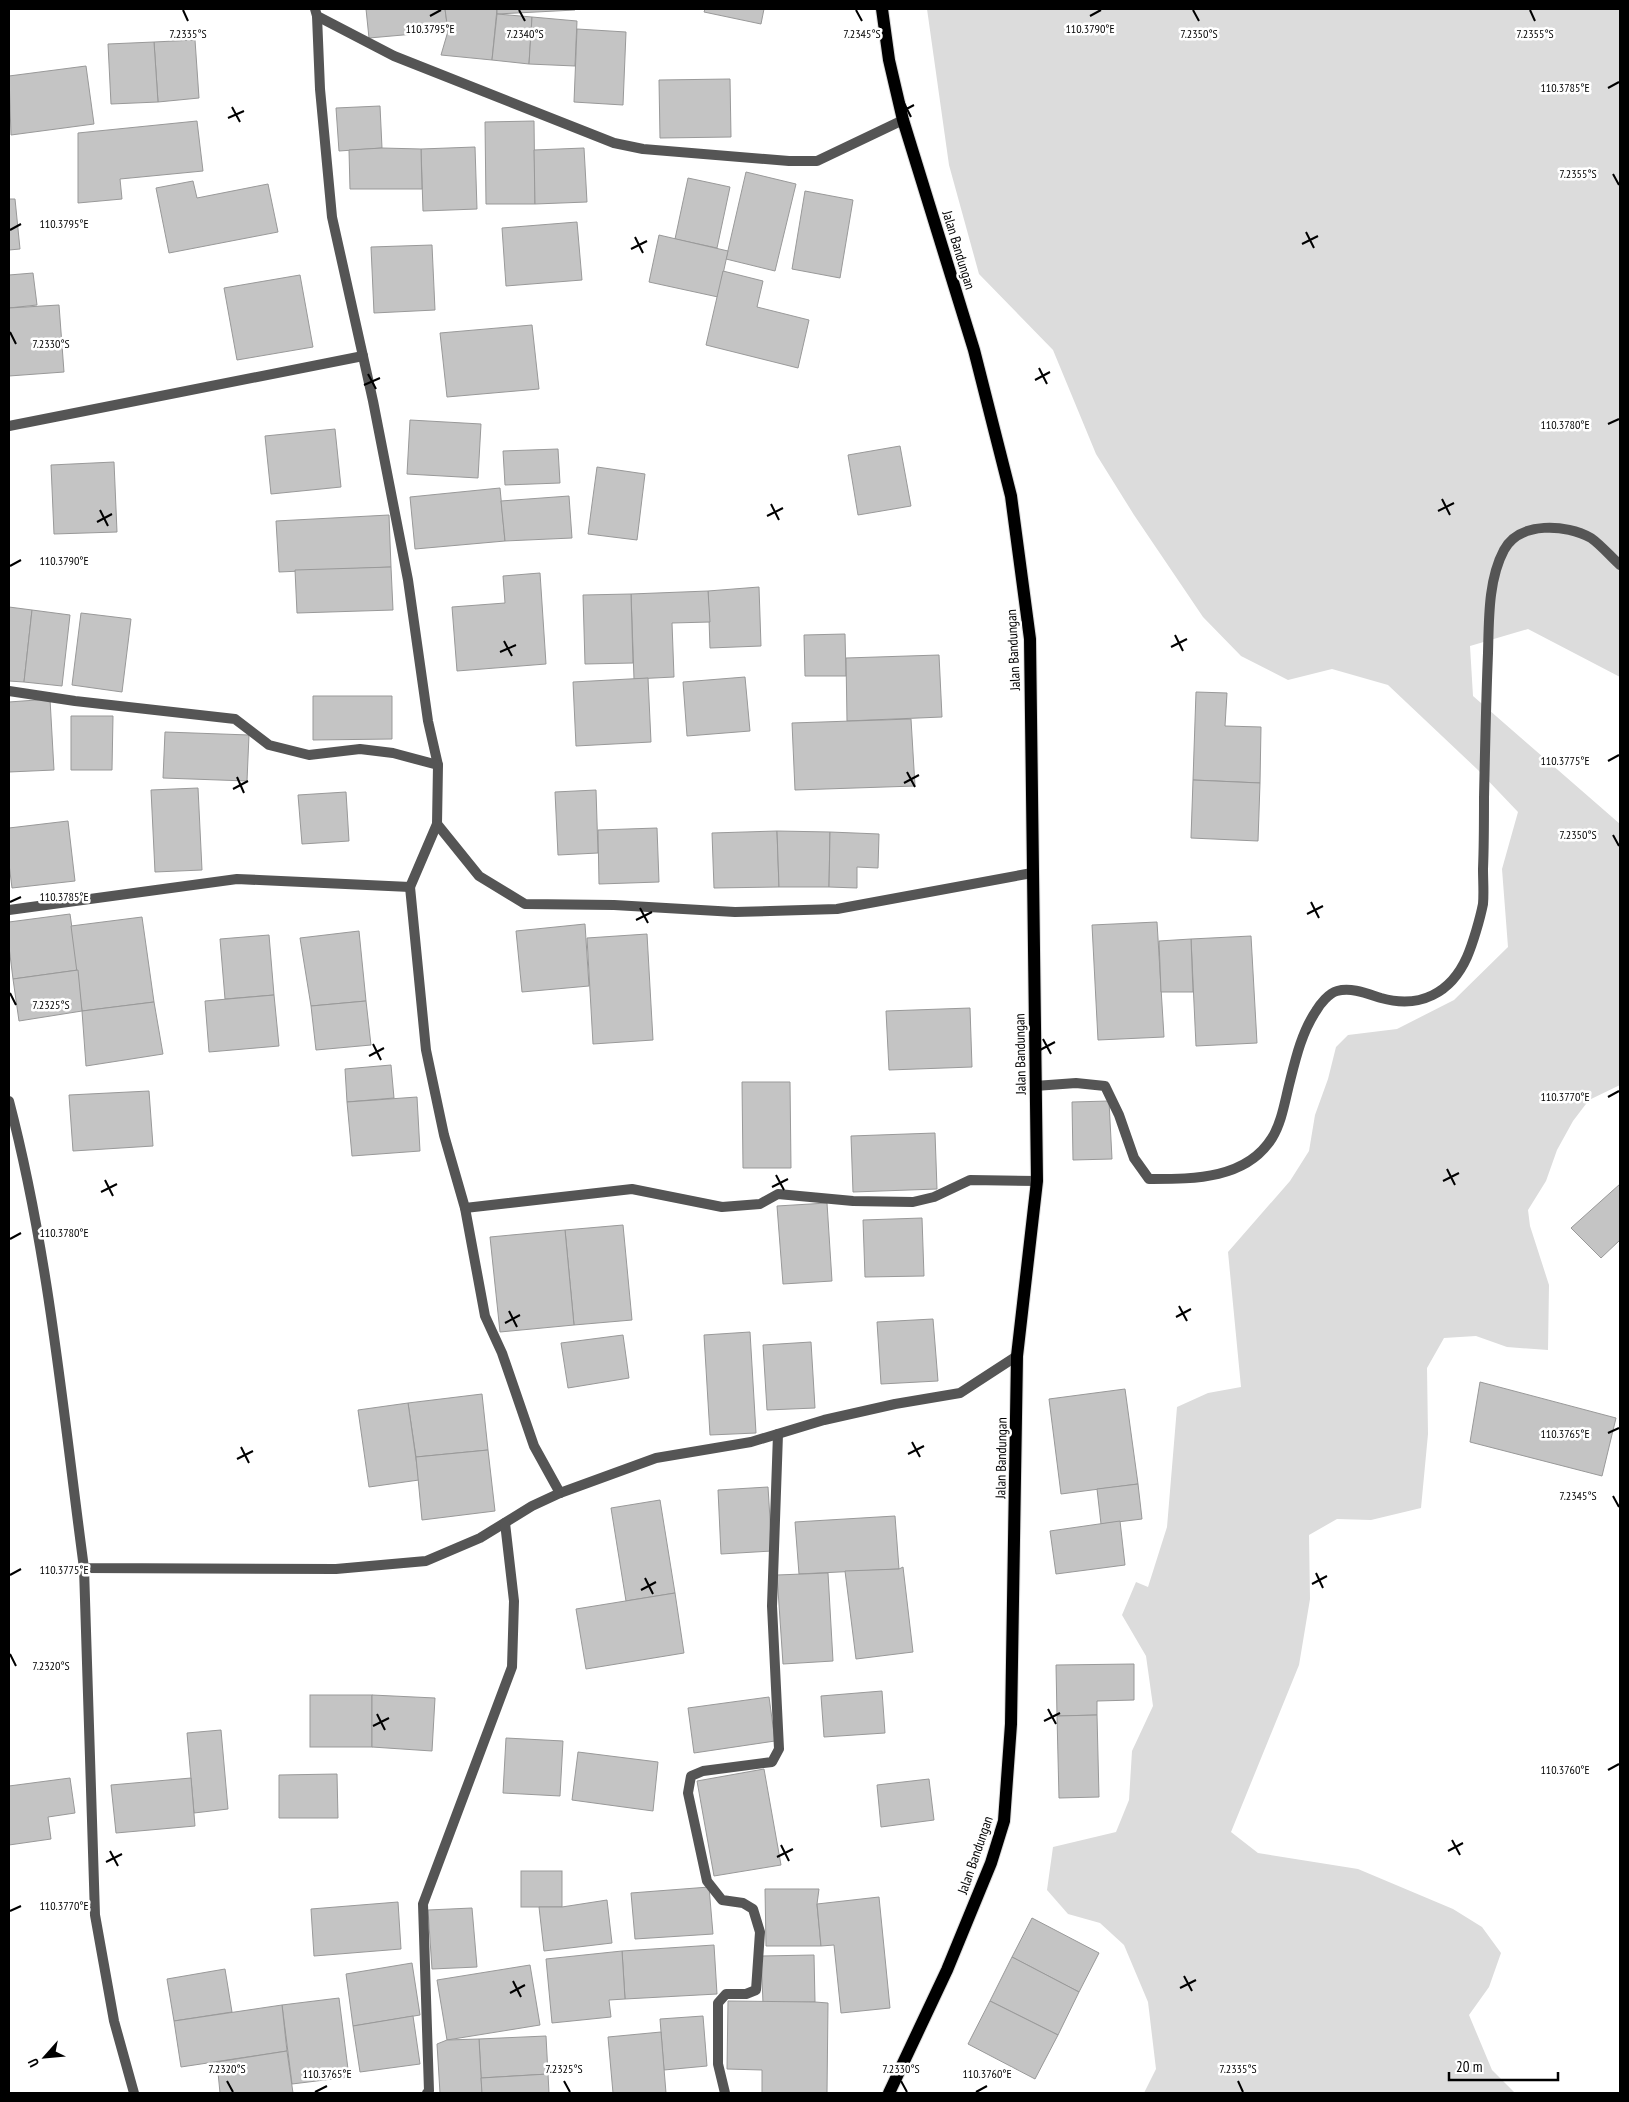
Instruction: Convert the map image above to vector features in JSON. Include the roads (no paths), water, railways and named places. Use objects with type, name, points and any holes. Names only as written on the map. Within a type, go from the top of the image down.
[{"type":"main road","name":"Jalan Bandungan","points":[[882,9],[889,60],[904,120],[974,350],[1011,496],[1030,639],[1036,1181],[1017,1356],[1011,1724],[1004,1820],[991,1863],[950,1961],[889,2093]]},
{"type":"street","points":[[316,12],[404,60],[614,143],[643,149],[789,162],[817,161],[904,120]]},
{"type":"street","points":[[316,12],[320,89],[332,217],[363,356],[408,580],[428,721],[438,766],[437,824],[410,887],[426,1050],[444,1135],[465,1208],[485,1316],[502,1353],[534,1446],[560,1493]]},
{"type":"street","points":[[9,426],[363,356]]},
{"type":"street","points":[[1035,1086],[1076,1083],[1104,1086],[1119,1115],[1134,1158],[1150,1179],[1180,1179],[1218,1175],[1253,1159],[1271,1139],[1279,1123],[1298,1049],[1319,1005],[1335,991],[1350,990],[1385,999],[1411,1001],[1430,997],[1446,987],[1456,977],[1467,956],[1483,904],[1485,745],[1490,610],[1497,569],[1505,547],[1521,534],[1542,528],[1563,529],[1591,539],[1620,566]]},
{"type":"street","points":[[9,691],[75,701],[235,719],[270,745],[309,755],[360,749],[393,753],[438,766]]},
{"type":"street","points":[[437,824],[479,876],[525,904],[614,905],[735,912],[837,909],[1032,873]]},
{"type":"street","points":[[9,910],[237,879],[410,887]]},
{"type":"street","points":[[9,1102],[22,1153],[54,1332],[84,1568],[95,1914],[114,2021],[134,2093]]},
{"type":"street","points":[[465,1208],[632,1189],[722,1207],[760,1204],[778,1194],[853,1201],[913,1202],[934,1197],[970,1180],[1036,1181]]},
{"type":"street","points":[[84,1568],[336,1569],[426,1561],[480,1538],[532,1506],[560,1493],[656,1458],[720,1448],[778,1434],[824,1420],[895,1404],[960,1393],[1017,1356]]},
{"type":"street","points":[[725,2093],[718,2064],[718,2003],[726,1994],[746,1994],[756,1990],[760,1932],[754,1909],[743,1903],[722,1900],[707,1881],[688,1792],[691,1776],[703,1771],[772,1762],[779,1749],[772,1606],[778,1434]]},
{"type":"street","points":[[427,2093],[429,2091],[428,2043],[422,1904],[512,1667],[514,1601],[505,1523]]}]
